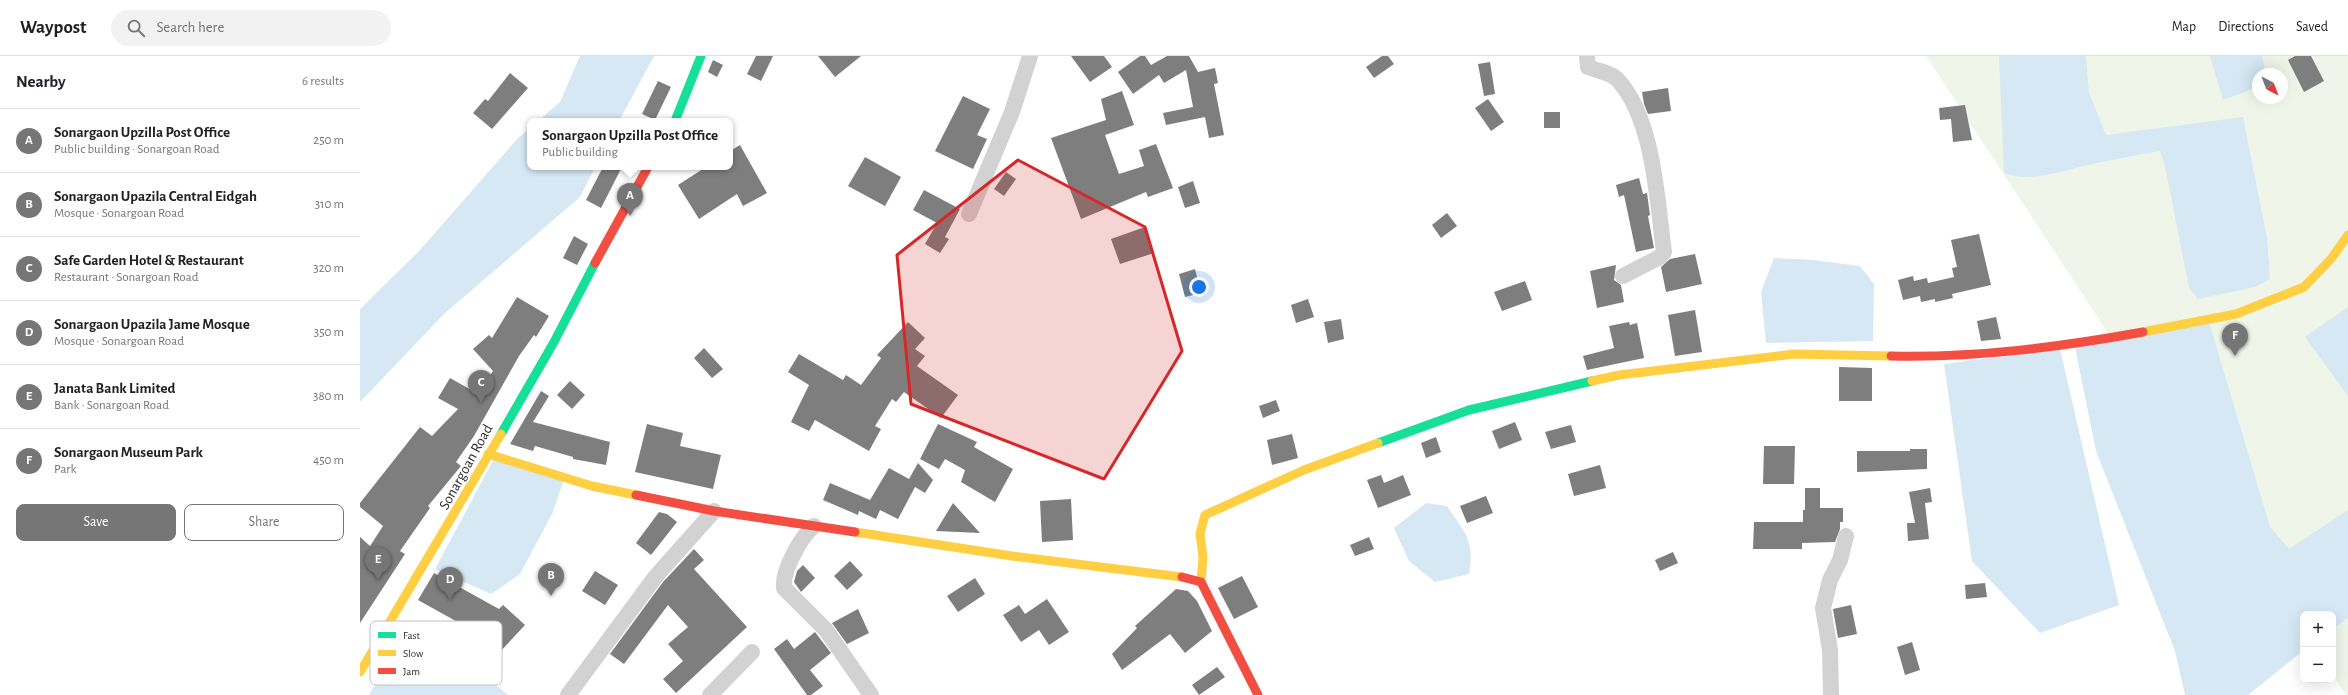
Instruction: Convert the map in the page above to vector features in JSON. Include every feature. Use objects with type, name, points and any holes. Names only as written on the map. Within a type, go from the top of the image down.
[{"type":"street","points":[[676,118],[701,56]]},
{"type":"street","points":[[969,214],[1012,112],[1030,56]]},
{"type":"street","points":[[1587,56],[1588,67],[1616,79],[1637,111],[1652,160],[1664,252],[1660,257],[1623,276]]},
{"type":"street","name":"Sonargoan Road","points":[[391,621],[450,524],[488,454],[540,366],[646,170]]},
{"type":"street","points":[[1258,695],[1201,582],[1204,556],[1200,534],[1205,515],[1304,470],[1469,410],[1619,375],[1794,354],[1947,357],[2065,346],[2236,314],[2304,287],[2331,259],[2348,235]]},
{"type":"street","points":[[488,454],[592,486],[714,511],[1012,556],[1183,577],[1201,582]]},
{"type":"street","points":[[568,695],[656,576],[714,511]]},
{"type":"street","points":[[814,526],[805,533],[783,579],[784,588],[826,630],[871,695]]},
{"type":"street","points":[[1831,695],[1830,650],[1823,608],[1830,580],[1840,560],[1846,536]]},
{"type":"street","points":[[710,695],[752,652]]},
{"type":"street","name":"Sonargoan Road","points":[[360,672],[370,656]]},
{"type":"highlighted area","points":[[1018,160],[1145,227],[1182,351],[1104,479],[911,404],[897,255]]},
{"type":"shaded area","points":[[1926,56],[2348,56],[2348,695],[2346,695],[2336,680],[2336,611],[2300,611],[2300,625]]},
{"type":"water","points":[[580,56],[654,56],[621,118],[541,118],[560,102]]},
{"type":"water","points":[[1999,56],[2086,56],[2089,93],[2106,135],[2243,117],[2267,238],[2270,279],[2255,287],[2198,299],[2189,288],[2165,166],[2160,151],[2097,163],[2046,175],[2025,177],[2004,173]]},
{"type":"water","points":[[2210,56],[2262,56],[2265,68],[2252,68],[2252,89],[2223,100]]},
{"type":"water","points":[[527,130],[527,170],[594,170],[580,197],[445,313],[360,402],[360,309],[419,251],[518,138]]},
{"type":"water","points":[[1774,258],[1813,260],[1860,266],[1874,284],[1873,341],[1766,343],[1761,292]]},
{"type":"water","points":[[2348,307],[2348,396],[2305,337]]},
{"type":"water","points":[[2209,322],[2270,527],[2289,549],[2348,510],[2348,618],[2336,627],[2336,611],[2300,611],[2300,653],[2248,695],[2185,695],[2175,651],[2096,451],[2075,347]]},
{"type":"water","points":[[2060,349],[2119,605],[2040,633],[1972,561],[1944,364]]},
{"type":"water","points":[[495,457],[564,480],[552,514],[520,574],[491,594],[435,569]]},
{"type":"water","points":[[1426,503],[1447,506],[1463,530],[1467,537],[1471,553],[1469,574],[1435,582],[1409,561],[1394,528]]},
{"type":"water","points":[[375,685],[496,685],[508,695],[369,695]]},
{"type":"building","points":[[756,56],[773,56],[761,81],[747,74]]},
{"type":"building","points":[[818,56],[861,56],[835,77]]},
{"type":"building","points":[[1071,56],[1104,56],[1112,67],[1090,82]]},
{"type":"building","points":[[1140,56],[1145,56],[1151,65],[1167,56],[1189,56],[1198,72],[1215,68],[1218,83],[1214,84],[1224,135],[1209,138],[1205,117],[1166,125],[1163,113],[1193,107],[1186,70],[1164,83],[1159,75],[1133,94],[1118,72]]},
{"type":"building","points":[[1382,56],[1388,56],[1394,64],[1374,78],[1366,67]]},
{"type":"building","points":[[2295,56],[2311,56],[2324,81],[2304,92],[2288,60]]},
{"type":"building","points":[[713,60],[723,65],[717,77],[708,72]]},
{"type":"building","points":[[1490,62],[1495,94],[1484,96],[1478,64]]},
{"type":"building","points":[[510,73],[528,88],[492,129],[473,113],[485,99],[488,101]]},
{"type":"building","points":[[658,81],[671,87],[656,118],[651,118],[642,114]]},
{"type":"building","points":[[1668,88],[1671,111],[1648,114],[1644,104],[1642,92]]},
{"type":"building","points":[[1122,91],[1134,125],[1105,135],[1119,174],[1144,166],[1139,150],[1156,144],[1173,188],[1148,197],[1146,192],[1081,219],[1051,138],[1106,120],[1101,99]]},
{"type":"building","points":[[963,96],[990,109],[977,135],[987,139],[973,169],[935,151]]},
{"type":"building","points":[[1488,99],[1504,122],[1491,131],[1475,108]]},
{"type":"building","points":[[1965,105],[1972,140],[1953,142],[1951,119],[1940,120],[1939,108]]},
{"type":"building","points":[[1544,112],[1560,112],[1560,128],[1544,128]]},
{"type":"building","points":[[740,145],[767,193],[743,206],[737,194],[699,219],[678,185],[701,170],[733,170],[733,149]]},
{"type":"building","points":[[865,157],[901,177],[885,206],[848,186]]},
{"type":"building","points":[[601,170],[620,170],[601,208],[586,200]]},
{"type":"building","points":[[1006,172],[1016,179],[1004,196],[994,189]]},
{"type":"building","points":[[1639,178],[1643,194],[1647,193],[1650,215],[1648,216],[1654,248],[1636,252],[1624,195],[1619,197],[1616,185]]},
{"type":"building","points":[[1193,181],[1200,203],[1185,208],[1178,187]]},
{"type":"building","points":[[924,190],[960,209],[945,237],[949,239],[940,253],[925,244],[937,223],[913,210]]},
{"type":"building","points":[[1447,213],[1457,226],[1441,238],[1432,225]]},
{"type":"building","points":[[1145,227],[1154,253],[1120,264],[1111,239]]},
{"type":"building","points":[[1979,234],[1991,285],[1952,294],[1953,298],[1935,302],[1935,299],[1921,302],[1920,296],[1903,300],[1898,280],[1913,276],[1914,281],[1927,278],[1928,283],[1954,277],[1952,268],[1957,267],[1951,240]]},
{"type":"building","points":[[574,236],[588,244],[577,265],[563,258]]},
{"type":"building","points":[[1695,254],[1702,284],[1666,292],[1661,267],[1670,259]]},
{"type":"building","points":[[1616,265],[1614,280],[1621,285],[1624,302],[1597,308],[1590,271]]},
{"type":"building","points":[[1195,269],[1201,293],[1185,297],[1179,274]]},
{"type":"building","points":[[1525,281],[1532,300],[1502,311],[1494,292]]},
{"type":"building","points":[[517,297],[549,316],[536,337],[534,335],[519,356],[474,436],[456,462],[461,466],[428,506],[430,508],[400,551],[405,554],[360,623],[360,537],[370,546],[383,526],[360,507],[360,503],[420,427],[432,436],[458,409],[438,398],[450,378],[473,391],[477,385],[483,388],[493,371],[473,349],[489,335],[492,338]]},
{"type":"building","points":[[1308,299],[1314,317],[1296,323],[1291,305]]},
{"type":"building","points":[[1695,310],[1702,352],[1675,356],[1668,315]]},
{"type":"building","points":[[1996,317],[2001,339],[1981,341],[1977,321]]},
{"type":"building","points":[[1341,319],[1344,339],[1328,343],[1324,322]]},
{"type":"building","points":[[908,322],[925,338],[915,349],[925,356],[917,366],[958,395],[941,418],[904,392],[896,402],[892,399],[875,426],[881,429],[869,451],[815,420],[809,431],[791,422],[809,385],[788,372],[799,354],[843,380],[846,375],[861,385],[881,358],[877,355]]},
{"type":"building","points":[[1629,322],[1630,325],[1637,323],[1644,358],[1587,370],[1583,356],[1614,348],[1609,326]]},
{"type":"building","points":[[704,348],[723,369],[712,378],[694,358]]},
{"type":"building","points":[[1839,367],[1872,368],[1872,401],[1839,401]]},
{"type":"building","points":[[570,381],[585,395],[572,409],[557,395]]},
{"type":"building","points":[[541,391],[549,396],[533,422],[610,442],[606,465],[573,459],[573,457],[535,446],[533,451],[510,444]]},
{"type":"building","points":[[1276,400],[1280,411],[1263,418],[1259,406]]},
{"type":"building","points":[[1515,422],[1522,440],[1499,449],[1492,431]]},
{"type":"building","points":[[647,424],[683,433],[680,446],[721,455],[713,489],[635,472]]},
{"type":"building","points":[[938,424],[977,442],[974,447],[1013,469],[995,502],[961,482],[965,470],[945,459],[939,469],[920,459]]},
{"type":"building","points":[[1571,425],[1576,442],[1551,449],[1545,432]]},
{"type":"building","points":[[1292,434],[1298,458],[1272,465],[1267,440]]},
{"type":"building","points":[[1436,437],[1441,452],[1426,458],[1421,443]]},
{"type":"building","points":[[1764,446],[1795,446],[1794,484],[1763,484]]},
{"type":"building","points":[[1910,449],[1927,449],[1927,469],[1857,472],[1857,451],[1910,451]]},
{"type":"building","points":[[918,463],[933,480],[925,493],[915,487],[898,519],[880,510],[876,519],[859,511],[858,515],[823,500],[830,483],[870,500],[889,468],[909,479]]},
{"type":"building","points":[[1600,465],[1606,488],[1574,496],[1568,474]]},
{"type":"building","points":[[1381,475],[1384,483],[1403,475],[1411,495],[1378,508],[1367,480]]},
{"type":"building","points":[[1805,488],[1820,488],[1820,508],[1843,508],[1843,522],[1840,522],[1840,529],[1835,542],[1802,543],[1802,549],[1753,549],[1754,522],[1803,522],[1803,510],[1805,510]]},
{"type":"building","points":[[1930,488],[1932,502],[1925,503],[1929,539],[1908,541],[1907,523],[1915,523],[1909,492]]},
{"type":"building","points":[[1486,496],[1493,513],[1467,523],[1460,506]]},
{"type":"building","points":[[1071,499],[1073,540],[1042,542],[1040,501]]},
{"type":"building","points":[[953,503],[980,533],[936,531]]},
{"type":"building","points":[[659,512],[667,514],[677,522],[651,555],[636,543]]},
{"type":"building","points":[[1369,537],[1374,549],[1355,556],[1350,545]]},
{"type":"building","points":[[694,549],[704,560],[694,569],[747,627],[676,693],[663,679],[683,661],[668,644],[688,627],[668,605],[624,664],[610,654],[663,582]]},
{"type":"building","points":[[1673,552],[1678,563],[1660,571],[1655,560]]},
{"type":"building","points":[[850,561],[863,575],[847,590],[834,576]]},
{"type":"building","points":[[803,565],[815,578],[801,592],[794,582],[797,571]]},
{"type":"building","points":[[595,571],[618,585],[605,605],[582,591]]},
{"type":"building","points":[[434,573],[499,609],[503,605],[525,625],[502,650],[502,621],[456,621],[418,600]]},
{"type":"building","points":[[1242,576],[1258,607],[1234,619],[1218,588]]},
{"type":"building","points":[[975,578],[985,594],[958,612],[947,596]]},
{"type":"building","points":[[1985,583],[1987,597],[1966,599],[1965,585]]},
{"type":"building","points":[[1176,589],[1188,591],[1197,601],[1212,631],[1185,653],[1170,634],[1122,670],[1112,654],[1137,628],[1135,626]]},
{"type":"building","points":[[1047,599],[1069,632],[1049,645],[1039,630],[1021,642],[1003,615],[1019,605],[1025,614]]},
{"type":"building","points":[[1851,605],[1857,634],[1838,638],[1833,609]]},
{"type":"building","points":[[858,609],[869,633],[847,644],[832,623]]},
{"type":"building","points":[[815,632],[831,653],[810,670],[823,686],[811,695],[807,695],[774,649],[787,639],[794,649]]},
{"type":"building","points":[[1912,642],[1920,670],[1905,675],[1897,647]]},
{"type":"building","points":[[1217,667],[1225,677],[1199,695],[1192,685]]},
{"type":"traffic: fast","points":[[676,118],[701,56]]},
{"type":"traffic: fast","points":[[501,434],[554,342],[595,263]]},
{"type":"traffic: fast","points":[[1378,443],[1469,410],[1592,381]]},
{"type":"traffic: slow","points":[[2143,332],[2236,314],[2304,287],[2331,259],[2348,235]]},
{"type":"traffic: slow","points":[[1592,381],[1619,375],[1794,354],[1891,356]]},
{"type":"traffic: slow","points":[[390,621],[501,434]]},
{"type":"traffic: slow","points":[[1201,582],[1203,557],[1200,534],[1205,515],[1304,470],[1378,443]]},
{"type":"traffic: slow","points":[[488,454],[592,486],[636,495]]},
{"type":"traffic: slow","points":[[855,532],[1012,556],[1182,577]]},
{"type":"traffic: slow","points":[[360,672],[370,655]]},
{"type":"traffic: jam","points":[[595,263],[646,170]]},
{"type":"traffic: jam","points":[[1891,356],[1955,355],[2018,350],[2049,347],[2143,332]]},
{"type":"traffic: jam","points":[[636,495],[714,511],[855,532]]},
{"type":"traffic: jam","points":[[1182,577],[1201,582],[1258,695]]},
{"type":"place","name":"Sonargaon Upzilla Post Office","points":[[630,216]]},
{"type":"place","name":"Sonargaon Museum Park","points":[[2235,356]]},
{"type":"place","name":"Safe Garden Hotel & Restaurant","points":[[481,403]]},
{"type":"place","name":"Janata Bank Limited","points":[[378,580]]},
{"type":"place","name":"Sonargaon Upazila Central Eidgah","points":[[551,596]]},
{"type":"place","name":"Sonargaon Upazila Jame Mosque","points":[[450,600]]}]
